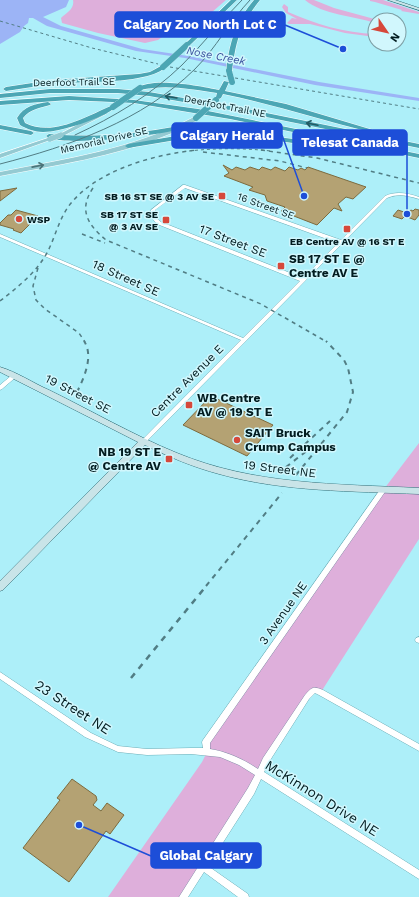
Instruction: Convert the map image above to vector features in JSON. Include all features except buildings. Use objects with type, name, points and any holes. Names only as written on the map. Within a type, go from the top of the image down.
[{"type":"highway","name":"Memorial Drive SE","points":[[113,107],[148,81],[234,0]]},
{"type":"highway","points":[[257,0],[247,11],[235,33],[229,71],[229,82],[237,90],[337,120]]},
{"type":"highway","points":[[0,90],[52,82],[144,75],[163,67]]},
{"type":"highway","points":[[104,79],[163,82],[173,85]]},
{"type":"highway","name":"Memorial Drive SE","points":[[196,118],[206,110],[229,82]]},
{"type":"highway","points":[[140,88],[154,85],[173,85],[222,92],[419,141]]},
{"type":"highway","points":[[206,89],[214,99]]},
{"type":"highway","name":"Deerfoot Trail SE","points":[[0,96],[69,91],[149,94]]},
{"type":"highway","name":"Deerfoot Trail NE","points":[[149,94],[247,111],[419,146]]},
{"type":"highway","name":"Deerfoot Trail SE","points":[[0,103],[71,98],[144,102]]},
{"type":"highway","name":"Deerfoot Trail NE","points":[[144,102],[198,110],[419,156]]},
{"type":"highway","points":[[113,107],[70,125],[52,130],[31,129],[22,124],[20,120],[24,112],[40,106],[82,103],[151,106],[240,119]]},
{"type":"highway","points":[[0,127],[47,135],[82,138],[131,137],[179,128]]},
{"type":"highway","points":[[128,146],[188,136],[238,134],[342,147],[419,160]]},
{"type":"main road","name":"Memorial Drive SE","points":[[0,156],[61,135],[92,120],[113,107]]},
{"type":"main road","name":"Memorial Drive SE","points":[[0,174],[128,146],[156,138],[179,128],[196,118]]},
{"type":"street","points":[[390,0],[419,9]]},
{"type":"street","name":"17 Street SE","points":[[184,186],[153,210],[153,217],[156,221],[303,280]]},
{"type":"street","name":"16 Street SE","points":[[184,186],[341,242]]},
{"type":"street","name":"Centre Avenue E","points":[[0,587],[386,197],[394,194],[406,194],[419,198]]},
{"type":"street","name":"18 Street SE","points":[[0,235],[244,340]]},
{"type":"street","name":"19 Street SE","points":[[0,368],[144,441]]},
{"type":"street","points":[[0,388],[14,376]]},
{"type":"street","name":"19 Street NE","points":[[144,441],[196,464],[250,479],[296,485],[419,491]]},
{"type":"street","name":"3 Avenue NE","points":[[207,752],[206,742],[384,489]]},
{"type":"street","name":"23 Street NE","points":[[0,675],[88,735],[118,749],[147,752],[207,752]]},
{"type":"street","points":[[183,897],[251,791],[266,760],[307,697],[314,690],[321,692],[419,748]]},
{"type":"street","name":"McKinnon Drive NE","points":[[207,752],[230,758],[260,774],[419,875]]},
{"type":"street","points":[[203,867],[245,897]]},
{"type":"shaded area","points":[[73,0],[226,0],[204,19],[174,33],[169,32],[158,40],[145,43],[98,33],[62,23],[61,18],[73,6]]},
{"type":"shaded area","points":[[305,0],[314,0],[334,8],[367,17],[367,21],[330,12],[312,5]]},
{"type":"shaded area","points":[[383,0],[419,12],[419,14],[401,11],[402,10],[370,1]]},
{"type":"shaded area","points":[[284,4],[288,7],[288,12],[309,20],[341,30],[367,33],[367,36],[345,33],[310,24],[289,24],[287,23],[292,18],[297,19],[286,13],[282,7]]},
{"type":"shaded area","points":[[419,443],[419,539],[321,692],[314,690],[183,897],[108,897],[202,762],[207,752],[206,742],[384,489]]},
{"type":"water","points":[[0,0],[69,0],[66,7],[43,17],[61,26],[142,49],[188,56],[319,82],[419,98],[419,101],[315,85],[185,58],[136,51],[47,26],[33,18],[29,18],[28,23],[20,32],[0,44]]},
{"type":"tram line","points":[[75,135],[118,113],[158,86],[182,65],[242,0]]},
{"type":"tram line","points":[[0,164],[53,149],[78,140],[104,129],[152,103],[174,87],[203,61],[250,0]]},
{"type":"railway","points":[[0,21],[92,48],[158,64]]},
{"type":"railway","points":[[170,67],[419,109]]},
{"type":"railway","points":[[192,151],[209,149],[262,150]]},
{"type":"railway","points":[[192,151],[198,150]]},
{"type":"railway","points":[[262,150],[271,151]]},
{"type":"railway","points":[[262,150],[317,158],[419,183]]},
{"type":"railway","points":[[0,301],[20,285],[44,259],[62,217],[68,207],[80,194],[94,183],[127,166],[145,160],[163,155],[192,151]]},
{"type":"railway","points":[[203,152],[280,161],[307,168]]},
{"type":"railway","points":[[93,188],[86,203],[87,217],[94,229],[106,240],[261,304],[327,342]]},
{"type":"railway","points":[[82,234],[105,243]]},
{"type":"railway","points":[[38,268],[33,286],[36,300],[45,309],[79,333],[85,342]]},
{"type":"railway","points":[[77,392],[85,374],[88,360],[87,347],[84,341]]},
{"type":"railway","points":[[296,475],[347,412],[353,392],[348,368],[344,360],[327,342]]},
{"type":"railway","points":[[290,458],[330,421]]},
{"type":"railway","points":[[286,467],[317,443]]},
{"type":"railway","points":[[206,586],[282,493]]},
{"type":"railway","points":[[131,678],[207,585]]},
{"type":"place","name":"Calgary Zoo North Lot C","points":[[343,49]]},
{"type":"place","name":"SB 16 ST SE @ 3 AV SE","points":[[222,196]]},
{"type":"place","name":"Calgary Herald","points":[[304,196]]},
{"type":"place","name":"Telesat Canada","points":[[407,214]]},
{"type":"place","name":"WSP","points":[[19,219]]},
{"type":"place","name":"SB 17 ST SE @ 3 AV SE","points":[[166,220]]},
{"type":"place","name":"EB Centre AV @ 16 ST E","points":[[347,229]]},
{"type":"place","name":"SB 17 ST E @ Centre AV E","points":[[281,266]]},
{"type":"place","name":"WB Centre AV @ 19 ST E","points":[[189,405]]},
{"type":"place","name":"SAIT Bruck Crump Campus","points":[[237,440]]},
{"type":"place","name":"NB 19 ST E @ Centre AV","points":[[169,459]]},
{"type":"place","name":"Global Calgary","points":[[79,825]]},
{"type":"water label","name":"Nose Creek","points":[[216,56]]}]
